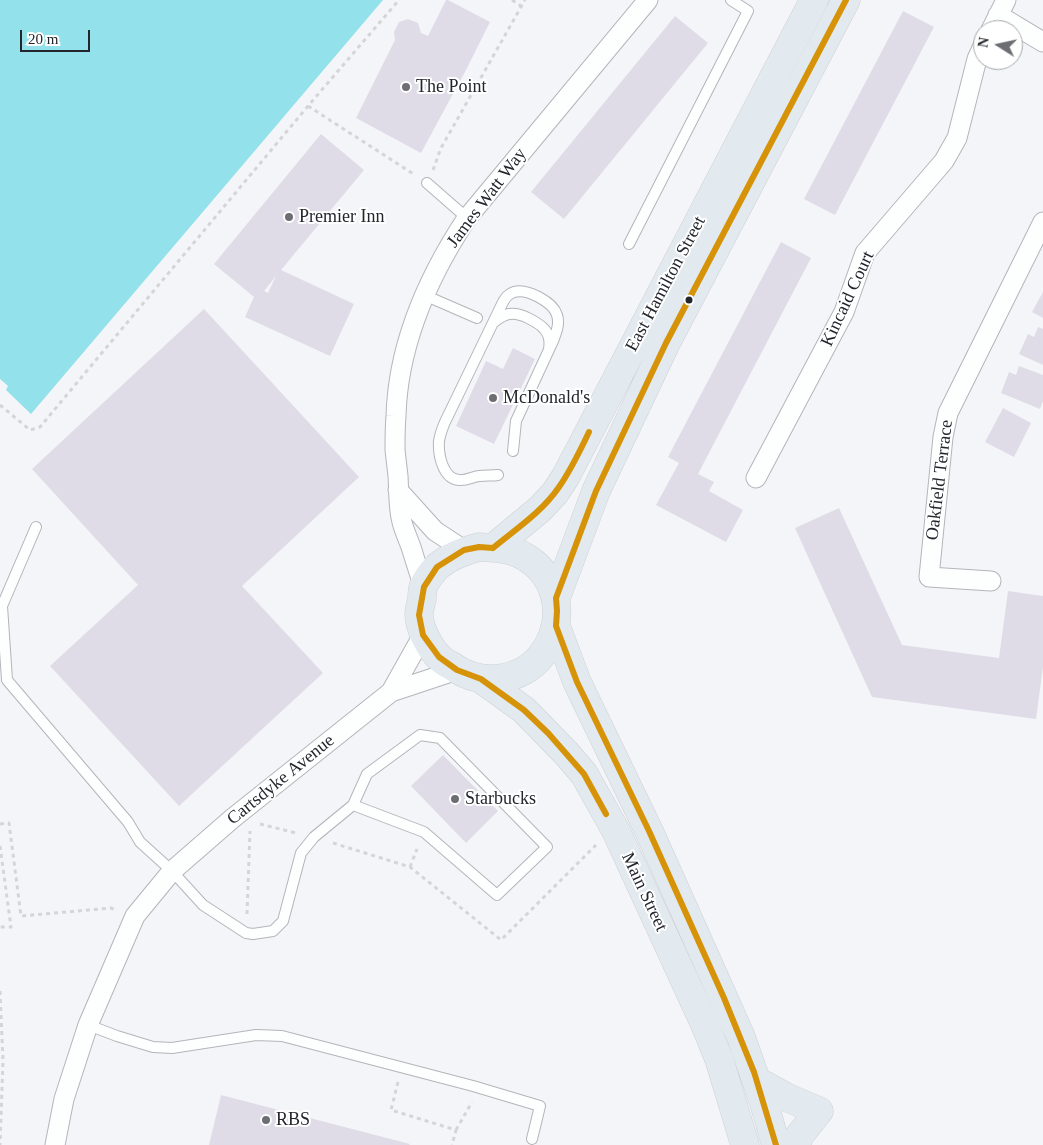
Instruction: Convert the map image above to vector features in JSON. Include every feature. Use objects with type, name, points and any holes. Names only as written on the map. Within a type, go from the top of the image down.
[{"type":"highway","name":"East Hamilton Street","points":[[493,548],[540,508],[555,493],[566,476],[814,0]]},
{"type":"highway","name":"East Hamilton Street","points":[[556,598],[596,491],[666,344],[846,0]]},
{"type":"highway","points":[[479,547],[513,551],[536,565],[551,586],[556,598],[557,611],[553,637],[540,659],[518,674],[494,679],[469,674],[439,657],[423,635],[419,615],[424,587],[437,567],[464,550],[479,547]]},
{"type":"highway","name":"Main Street","points":[[556,626],[577,682],[649,831],[741,1037],[757,1081],[776,1145]]},
{"type":"highway","name":"Main Street","points":[[469,674],[524,710],[548,733],[584,774],[616,831],[706,1027],[719,1059],[745,1145]]},
{"type":"highway","points":[[757,1081],[786,1098],[820,1111],[799,1136],[797,1145]]},
{"type":"street","name":"James Watt Way","points":[[424,587],[402,522],[395,448],[399,378],[413,322],[446,251],[467,218],[648,0]]},
{"type":"street","points":[[998,15],[1043,42]]},
{"type":"street","name":"Kincaid Court","points":[[756,478],[844,312],[865,253],[944,161],[957,138],[974,70]]},
{"type":"street","name":"Oakfield Terrace","points":[[991,581],[929,577],[943,436],[948,413],[1043,222]]},
{"type":"street","points":[[398,490],[435,531],[464,550]]},
{"type":"street","name":"Cartsdyke Avenue","points":[[55,1145],[64,1099],[88,1025],[135,916],[172,871],[233,818],[391,692],[423,635]]},
{"type":"street","name":"Cartsdyke Avenue","points":[[391,692],[469,674]]},
{"type":"lane","points":[[629,244],[748,11],[731,0]]},
{"type":"lane","points":[[427,183],[467,218]]},
{"type":"lane","points":[[498,475],[460,480],[454,479],[444,469],[439,450],[439,440],[445,422],[508,295],[513,292],[525,291],[542,299],[554,308],[558,323],[557,332],[516,421],[513,451]]},
{"type":"lane","points":[[424,295],[477,318]]},
{"type":"lane","points":[[494,322],[510,313],[524,316],[539,323],[549,337],[548,351]]},
{"type":"lane","points":[[36,526],[2,606],[7,680],[128,822],[140,842],[172,871],[204,905],[246,932],[253,934],[272,931],[284,921],[301,853],[314,837],[353,805],[367,774],[420,735],[440,738],[547,846],[497,895],[424,832],[353,805]]},
{"type":"lane","points":[[88,1025],[153,1047],[172,1048],[256,1035],[282,1036],[480,1088],[540,1106],[532,1139]]},
{"type":"path","points":[[0,405],[30,430],[40,426],[399,0]]},
{"type":"path","points":[[512,0],[521,6]]},
{"type":"path","points":[[308,106],[427,183],[442,148],[525,0]]},
{"type":"path","points":[[0,824],[9,823],[20,916],[111,908],[135,916]]},
{"type":"path","points":[[246,932],[250,830]]},
{"type":"path","points":[[0,846],[11,927],[0,928]]},
{"type":"path","points":[[0,991],[3,1061],[0,1145]]},
{"type":"path","points":[[402,1067],[391,1110],[456,1130]]},
{"type":"path","points":[[452,1145],[456,1130],[480,1088]]},
{"type":"water","points":[[0,0],[383,0],[31,414],[6,390],[8,386],[0,379]]},
{"type":"building","points":[[446,0],[490,22],[421,153],[356,118],[395,40],[394,32],[399,22],[408,19],[418,23],[421,33],[428,36]]},
{"type":"building","points":[[903,11],[934,27],[835,215],[804,199]]},
{"type":"building","points":[[675,16],[708,43],[564,219],[531,192]]},
{"type":"building","name":"Premier Inn","points":[[321,134],[364,170],[281,270],[354,304],[330,356],[245,317],[254,297],[214,264]],"holes":[[[276,276],[268,293],[264,291]]]},
{"type":"building","points":[[781,242],[811,258],[698,474],[714,482],[709,491],[743,510],[726,542],[656,505],[679,463],[668,457]]},
{"type":"building","points":[[1043,292],[1043,318],[1032,312]]},
{"type":"building","points":[[204,309],[359,477],[242,586],[323,673],[179,806],[50,666],[138,585],[32,469]]},
{"type":"building","points":[[1038,327],[1043,329],[1043,365],[1019,354],[1028,334],[1034,337]]},
{"type":"building","name":"McDonald's","points":[[513,348],[535,359],[494,444],[456,426],[486,361],[503,369]]},
{"type":"building","points":[[1019,366],[1043,375],[1043,401],[1040,409],[1001,393],[1009,372],[1016,375]]},
{"type":"building","points":[[1003,408],[1031,423],[1014,457],[985,442]]},
{"type":"building","points":[[839,508],[902,645],[999,658],[1008,591],[1043,596],[1043,667],[1036,719],[872,697],[795,528]]},
{"type":"building","name":"Starbucks","points":[[443,755],[498,811],[466,843],[411,786]]},
{"type":"building","name":"RBS","points":[[221,1095],[410,1144],[209,1145]]},
{"type":"transit line","points":[[776,1145],[754,1072],[724,998],[649,831],[577,682],[556,626],[556,598],[596,491],[666,343],[846,0]]},
{"type":"transit line","points":[[493,548],[528,520],[552,496],[563,481],[589,432]]},
{"type":"transit line","points":[[493,548],[479,547],[464,550],[437,567],[424,587],[419,615],[423,635],[439,657],[457,670],[481,679],[524,710],[548,733],[584,774],[606,814]]},
{"type":"place","name":"The Point","points":[[406,87]]},
{"type":"place","name":"Premier Inn","points":[[289,217]]},
{"type":"place","name":"McDonald's","points":[[493,398]]},
{"type":"place","name":"Starbucks","points":[[455,799]]},
{"type":"place","name":"RBS","points":[[266,1120]]}]
